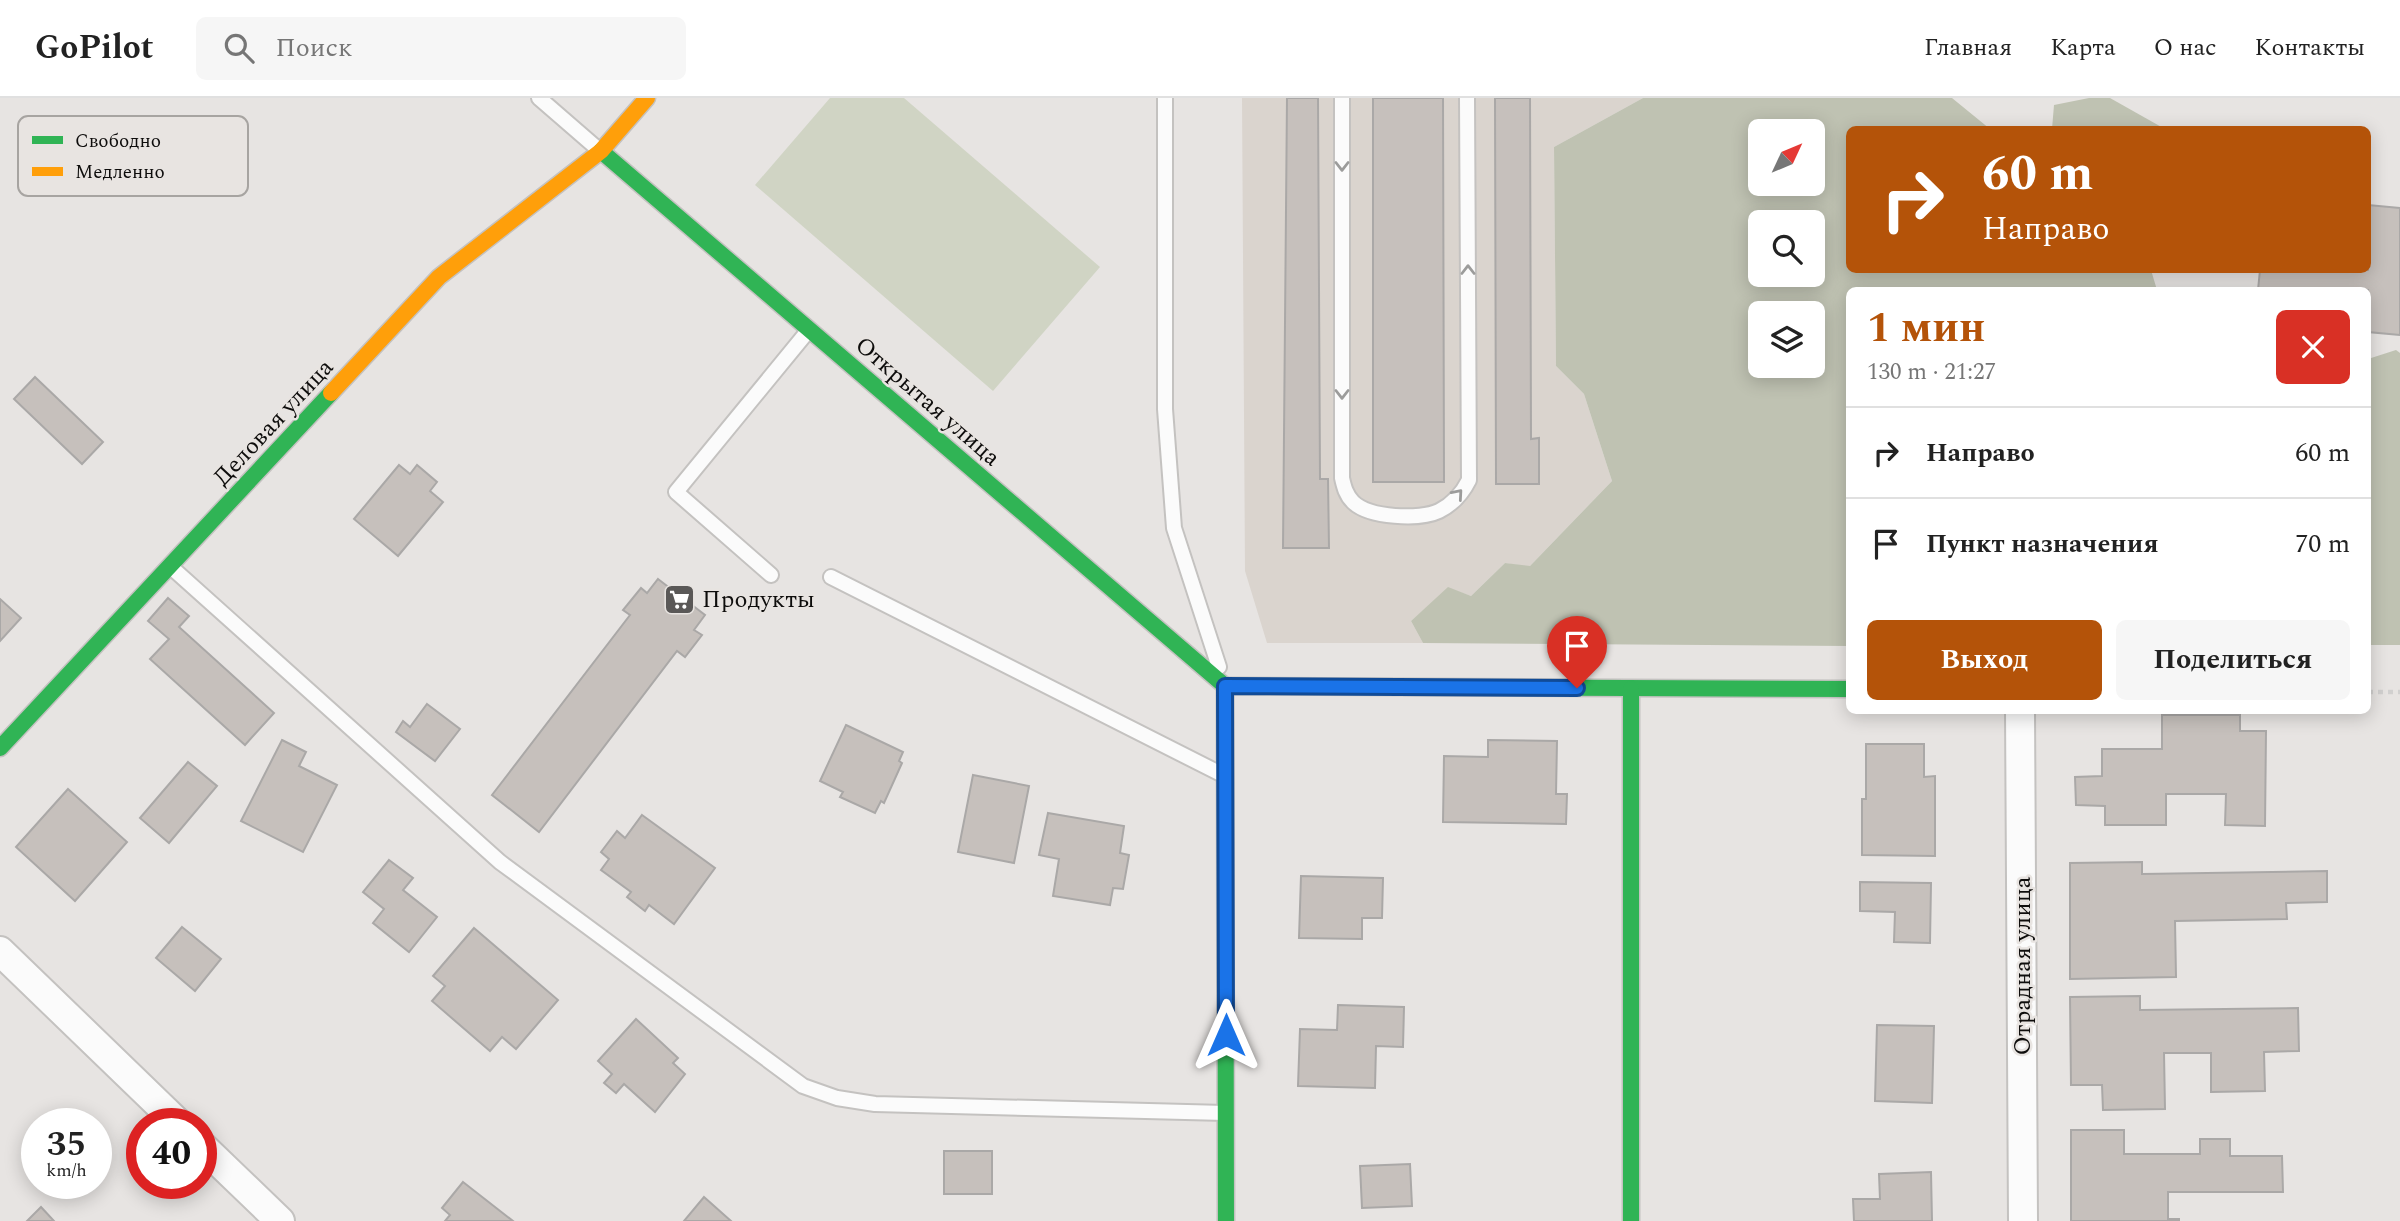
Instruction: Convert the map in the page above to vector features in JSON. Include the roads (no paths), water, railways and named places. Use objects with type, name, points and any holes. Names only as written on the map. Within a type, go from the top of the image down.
[{"type":"street","name":"Деловая улица","points":[[0,748],[439,277],[601,151],[647,98]]},
{"type":"street","name":"Открытая улица","points":[[601,151],[1225,686]]},
{"type":"street","points":[[1226,1221],[1225,686],[1846,690]]},
{"type":"street","points":[[1631,689],[1631,1221]]},
{"type":"street","name":"Отрадная улица","points":[[2021,714],[2023,1221]]},
{"type":"street","points":[[0,951],[162,1108]]},
{"type":"street","points":[[217,1160],[280,1221]]},
{"type":"lane","points":[[539,98],[601,151]]},
{"type":"lane","points":[[1165,98],[1166,409],[1174,528],[1225,686]]},
{"type":"lane","points":[[1342,98],[1342,478],[1345,493],[1354,504],[1381,515],[1437,512],[1462,494],[1469,480],[1467,98]]},
{"type":"lane","points":[[771,575],[676,492],[809,330]]},
{"type":"lane","points":[[170,566],[500,862],[803,1086],[837,1098],[875,1104],[1226,1112]]},
{"type":"lane","points":[[831,577],[1225,776]]},
{"type":"place","name":"Продукты","points":[[679,599]]}]
